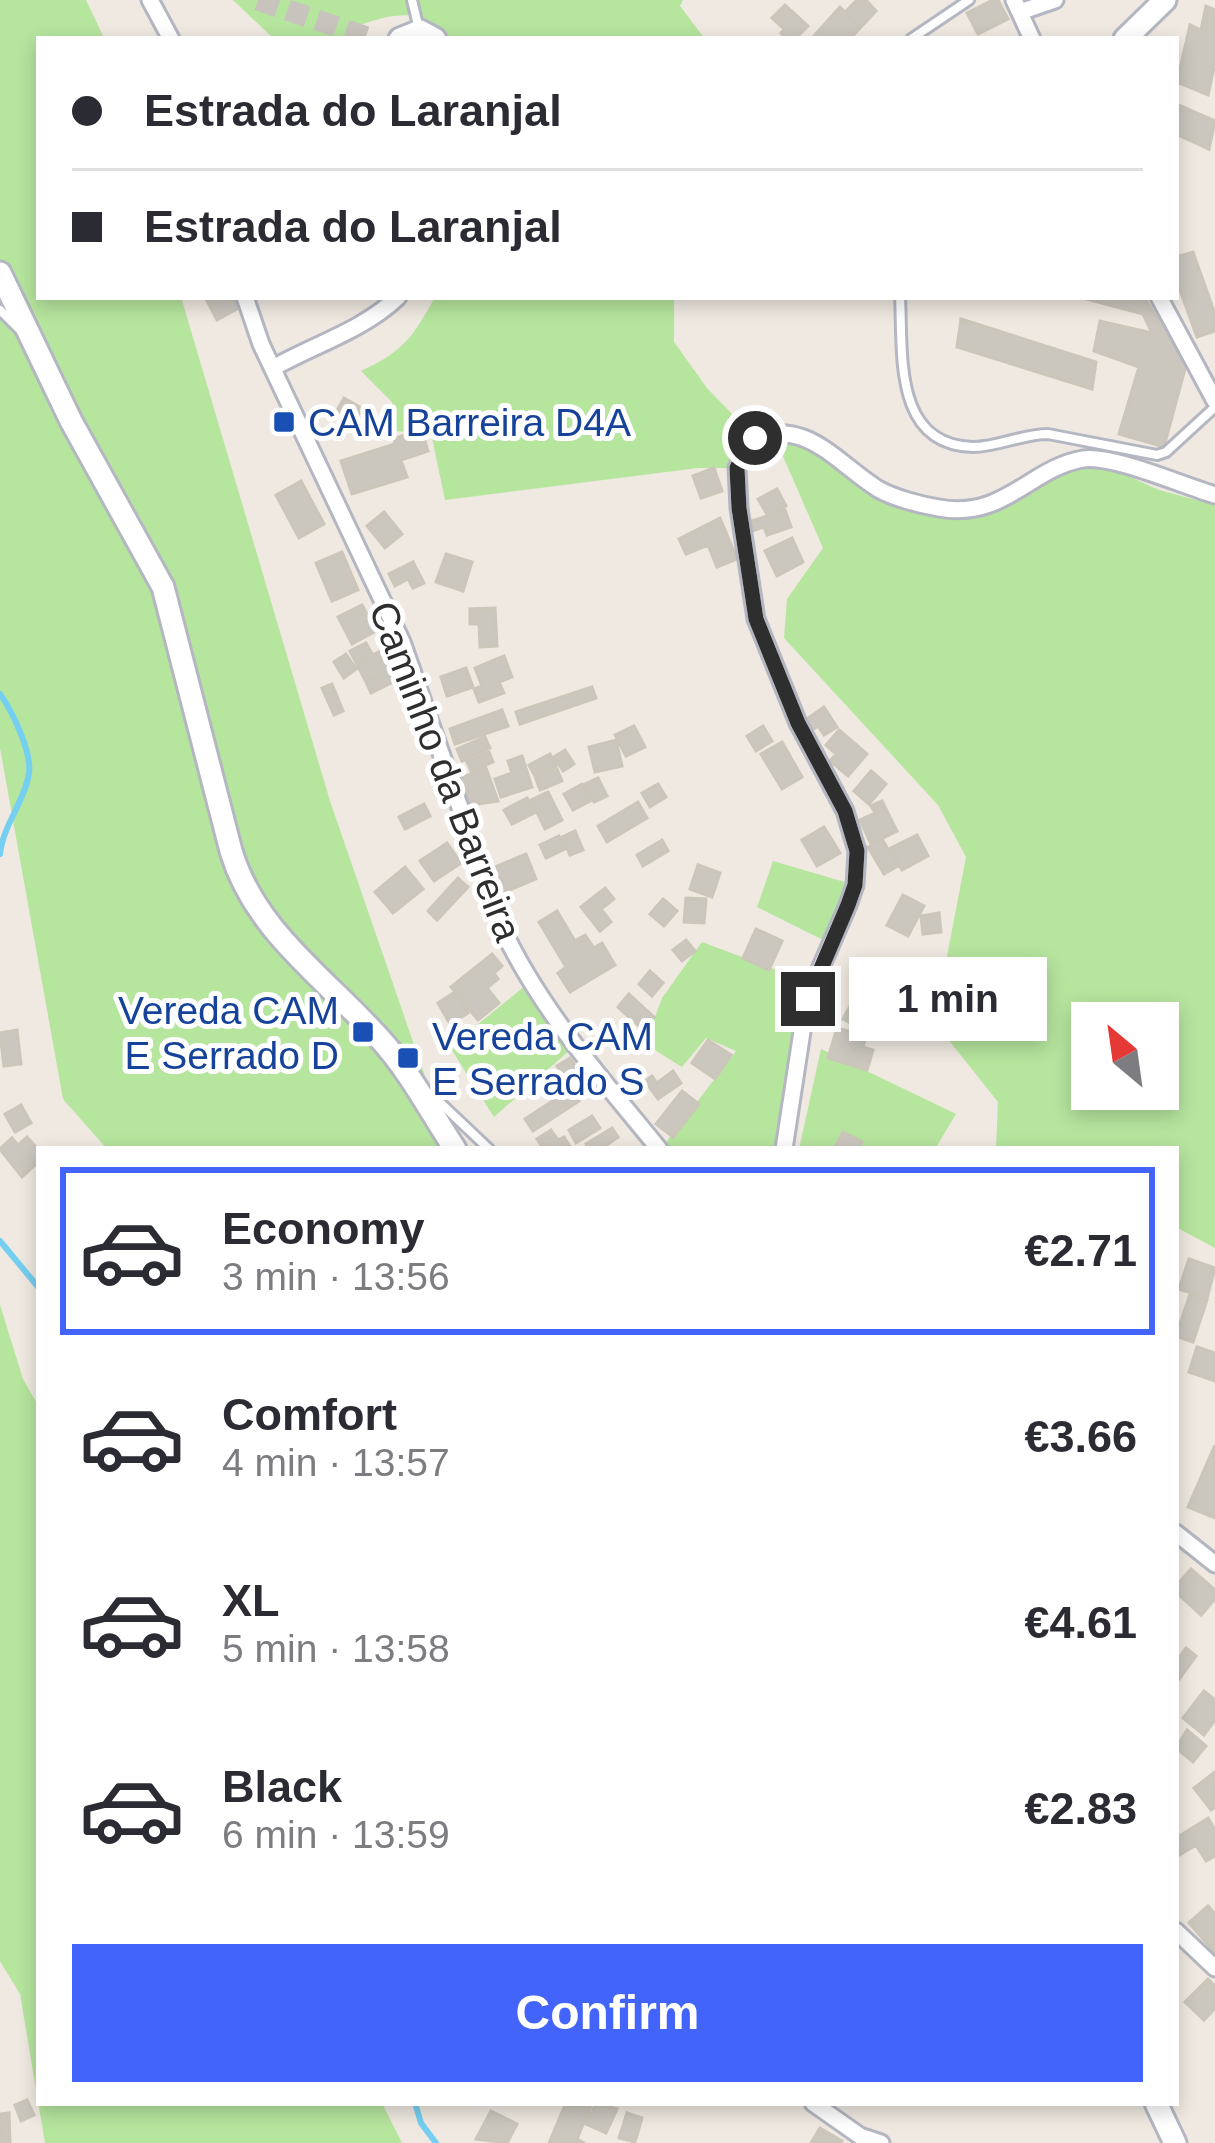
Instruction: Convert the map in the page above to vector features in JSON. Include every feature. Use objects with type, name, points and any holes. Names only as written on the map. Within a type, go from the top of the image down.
[{"type":"main road","points":[[1128,36],[1165,0]]},
{"type":"main road","points":[[0,273],[71,421],[170,605],[244,887],[261,916],[383,1042],[453,1146]]},
{"type":"main road","points":[[1157,2106],[1174,2143]]},
{"type":"street","points":[[150,0],[169,36]]},
{"type":"street","points":[[1031,36],[1017,6],[1055,0]]},
{"type":"street","name":"Caminho da Barreira","points":[[246,300],[273,368],[402,642],[503,930],[520,965],[577,1048],[657,1146]]},
{"type":"street","points":[[273,368],[355,329],[394,300]]},
{"type":"street","points":[[1162,300],[1210,382],[1215,404]]},
{"type":"street","points":[[784,1146],[808,999],[855,885],[857,851],[845,811],[798,723],[756,619],[737,468],[750,440],[772,430],[792,433],[812,441],[882,492],[942,509],[994,505],[1052,470],[1088,458],[1215,495]]},
{"type":"street","points":[[1179,1535],[1215,1564]]},
{"type":"street","points":[[1179,1934],[1215,1968]]},
{"type":"street","points":[[818,2106],[860,2136],[881,2143]]},
{"type":"lane","points":[[412,0],[418,36]]},
{"type":"lane","points":[[916,36],[970,0]]},
{"type":"lane","points":[[900,300],[910,409],[934,435],[954,444],[976,447],[1048,434],[1157,455],[1166,452],[1215,404]]},
{"type":"lane","points":[[0,310],[40,352]]},
{"type":"lane","points":[[414,1088],[429,1092],[486,1146]]},
{"type":"green space","points":[[0,0],[86,0],[103,36],[36,36],[36,300],[182,300],[330,801],[449,1146],[104,1146],[63,1099],[0,748]]},
{"type":"green space","points":[[233,0],[683,0],[680,6],[703,36],[445,36],[429,22],[409,16],[360,25],[355,36],[271,36]]},
{"type":"green space","points":[[433,300],[674,300],[674,342],[707,388],[755,438],[737,468],[698,468],[445,500],[431,433],[391,431],[392,402],[361,371],[388,357],[420,323]]},
{"type":"green space","points":[[772,431],[812,441],[882,492],[963,508],[1088,458],[1159,490],[1215,505],[1215,1248],[1179,1229],[1179,1146],[996,1146],[998,1102],[947,1038],[944,972],[966,857],[938,805],[784,638],[787,599],[823,548]]},
{"type":"green space","points":[[773,861],[855,885],[831,944],[757,907]]},
{"type":"green space","points":[[702,942],[814,984],[785,1146],[663,1146],[736,1051],[706,1038],[682,1067],[645,1044],[662,998]]},
{"type":"green space","points":[[525,986],[571,1049],[494,1117],[450,1047]]},
{"type":"green space","points":[[821,1049],[956,1114],[937,1146],[800,1146]]},
{"type":"green space","points":[[0,1305],[23,1379],[36,1402],[36,2089],[20,1994],[0,1961]]},
{"type":"green space","points":[[39,2106],[384,2106],[402,2143],[45,2143]]},
{"type":"building","points":[[857,0],[866,0],[876,11],[860,28],[845,12]]},
{"type":"building","points":[[998,0],[1008,19],[978,34],[967,13]]},
{"type":"building","points":[[785,5],[808,26],[798,36],[784,36],[784,29],[772,18]]},
{"type":"building","points":[[1206,6],[1215,10],[1215,63],[1208,95],[1179,83],[1190,25],[1201,30]]},
{"type":"building","points":[[840,7],[860,28],[853,36],[814,36]]},
{"type":"building","points":[[1179,105],[1215,121],[1209,149],[1179,135]]},
{"type":"building","points":[[1193,252],[1215,314],[1215,331],[1197,337],[1179,287],[1179,256]]},
{"type":"building","points":[[207,300],[235,300],[239,308],[217,320]]},
{"type":"building","points":[[1090,300],[1146,300],[1186,365],[1164,447],[1119,434],[1139,367],[1094,351],[1100,321],[1152,333],[1143,314]]},
{"type":"building","points":[[961,319],[1096,362],[1092,389],[957,347]]},
{"type":"building","points":[[344,398],[365,410],[354,428],[334,416]]},
{"type":"building","points":[[409,433],[412,442],[424,438],[428,451],[401,460],[407,477],[352,494],[341,461],[395,444],[394,439]]},
{"type":"building","points":[[714,468],[722,491],[701,498],[693,476]]},
{"type":"building","points":[[301,481],[324,524],[299,538],[276,495]]},
{"type":"building","points":[[777,489],[786,506],[768,516],[758,499]]},
{"type":"building","points":[[785,510],[791,527],[767,535],[764,527],[752,531],[749,522]]},
{"type":"building","points":[[384,512],[402,534],[385,548],[367,526]]},
{"type":"building","points":[[720,518],[737,559],[717,567],[708,545],[686,554],[679,539]]},
{"type":"building","points":[[792,538],[803,562],[777,576],[765,551]]},
{"type":"building","points":[[342,552],[358,590],[332,601],[316,563]]},
{"type":"building","points":[[446,554],[472,562],[463,591],[436,582]]},
{"type":"building","points":[[413,562],[424,583],[413,588],[408,579],[395,586],[389,574]]},
{"type":"building","points":[[362,605],[376,631],[352,644],[338,617]]},
{"type":"building","points":[[495,608],[497,646],[480,647],[479,624],[470,624],[470,609]]},
{"type":"building","points":[[366,643],[372,654],[356,663],[350,651]]},
{"type":"building","points":[[385,649],[394,668],[366,682],[356,663]]},
{"type":"building","points":[[346,654],[356,669],[344,678],[334,662]]},
{"type":"building","points":[[504,656],[512,677],[499,682],[504,693],[479,702],[474,689],[482,686],[475,668]]},
{"type":"building","points":[[394,668],[399,679],[371,693],[366,682]]},
{"type":"building","points":[[466,668],[473,687],[447,696],[441,677]]},
{"type":"building","points":[[332,684],[343,711],[334,715],[322,688]]},
{"type":"building","points":[[592,687],[596,698],[520,724],[516,712]]},
{"type":"building","points":[[824,707],[837,727],[824,735],[818,726],[809,732],[803,722]]},
{"type":"building","points":[[502,710],[508,726],[455,744],[450,729]]},
{"type":"building","points":[[634,726],[645,747],[626,756],[615,735]]},
{"type":"building","points":[[763,726],[772,741],[756,751],[747,736]]},
{"type":"building","points":[[839,730],[867,754],[848,776],[830,761],[836,754],[826,745]]},
{"type":"building","points":[[485,737],[490,748],[462,761],[457,749]]},
{"type":"building","points":[[616,740],[622,766],[595,772],[589,747]]},
{"type":"building","points":[[782,742],[802,777],[782,789],[761,754]]},
{"type":"building","points":[[565,750],[574,764],[563,771],[554,757]]},
{"type":"building","points":[[489,752],[493,762],[471,771],[467,762]]},
{"type":"building","points":[[550,754],[556,765],[535,776],[529,765]]},
{"type":"building","points":[[522,756],[532,787],[501,797],[495,779],[512,773],[508,761]]},
{"type":"building","points":[[556,767],[562,781],[540,790],[535,776]]},
{"type":"building","points":[[486,768],[498,801],[470,805],[460,778]]},
{"type":"building","points":[[871,771],[886,784],[869,804],[854,791]]},
{"type":"building","points":[[598,778],[607,796],[594,802],[585,784]]},
{"type":"building","points":[[582,784],[590,801],[573,810],[564,794]]},
{"type":"building","points":[[658,784],[666,797],[650,807],[642,793]]},
{"type":"building","points":[[548,792],[562,820],[545,829],[531,800]]},
{"type":"building","points":[[527,798],[534,813],[512,824],[504,810]]},
{"type":"building","points":[[882,801],[897,831],[871,844],[860,820],[875,813],[871,806]]},
{"type":"building","points":[[638,802],[647,818],[607,842],[598,826]]},
{"type":"building","points":[[424,804],[430,816],[405,829],[399,817]]},
{"type":"building","points":[[824,827],[840,853],[817,866],[802,840]]},
{"type":"building","points":[[575,831],[583,850],[570,855],[562,837]]},
{"type":"building","points":[[917,835],[928,856],[902,870],[891,848]]},
{"type":"building","points":[[559,836],[565,849],[546,858],[540,845]]},
{"type":"building","points":[[882,839],[898,866],[884,874],[868,847]]},
{"type":"building","points":[[662,840],[668,851],[643,866],[637,855]]},
{"type":"building","points":[[447,843],[461,863],[434,881],[420,861]]},
{"type":"building","points":[[526,854],[536,879],[505,892],[495,867]]},
{"type":"building","points":[[698,865],[720,873],[712,897],[690,889]]},
{"type":"building","points":[[405,867],[423,889],[393,913],[375,892]]},
{"type":"building","points":[[458,878],[468,887],[437,920],[428,911]]},
{"type":"building","points":[[605,888],[614,899],[601,909],[611,922],[600,931],[581,907]]},
{"type":"building","points":[[903,895],[924,906],[908,936],[887,925]]},
{"type":"building","points":[[686,898],[706,899],[704,923],[684,922]]},
{"type":"building","points":[[663,899],[677,911],[664,926],[650,914]]},
{"type":"building","points":[[557,911],[575,941],[585,935],[594,948],[602,943],[615,965],[570,992],[558,973],[566,967],[539,922]]},
{"type":"building","points":[[939,913],[941,932],[923,934],[921,916]]},
{"type":"building","points":[[756,929],[782,941],[769,970],[743,958]]},
{"type":"building","points":[[686,940],[695,951],[682,961],[673,950]]},
{"type":"building","points":[[492,954],[502,966],[494,973],[498,979],[487,988],[499,1003],[478,1020],[451,987]]},
{"type":"building","points":[[650,971],[663,983],[652,996],[639,984]]},
{"type":"building","points":[[880,973],[922,984],[918,1001],[910,998],[906,1011],[872,1002]]},
{"type":"building","points":[[455,992],[468,1013],[450,1024],[438,1003]]},
{"type":"building","points":[[629,994],[654,1017],[642,1029],[618,1007]]},
{"type":"building","points":[[854,999],[883,1014],[873,1034],[843,1019]]},
{"type":"building","points":[[837,1028],[866,1036],[863,1047],[873,1050],[867,1070],[828,1058]]},
{"type":"building","points":[[17,1030],[21,1064],[4,1066],[0,1033]]},
{"type":"building","points":[[708,1040],[731,1055],[715,1079],[692,1063]]},
{"type":"building","points":[[570,1058],[578,1070],[565,1079],[557,1066]]},
{"type":"building","points":[[673,1071],[681,1083],[658,1099],[645,1081],[652,1076],[657,1083]]},
{"type":"building","points":[[553,1072],[559,1080],[537,1094],[532,1085]]},
{"type":"building","points":[[571,1089],[579,1101],[533,1131],[525,1119]]},
{"type":"building","points":[[682,1091],[699,1104],[673,1137],[656,1124]]},
{"type":"building","points":[[21,1105],[31,1123],[15,1132],[5,1114]]},
{"type":"building","points":[[592,1116],[600,1128],[576,1143],[569,1130]]},
{"type":"building","points":[[612,1128],[618,1137],[605,1146],[586,1144]]},
{"type":"building","points":[[551,1130],[569,1145],[542,1146],[537,1139]]},
{"type":"building","points":[[843,1132],[862,1142],[860,1146],[836,1146]]},
{"type":"building","points":[[27,1137],[36,1147],[36,1164],[22,1177],[0,1149],[12,1138],[18,1145]]},
{"type":"building","points":[[1189,1259],[1215,1268],[1207,1298],[1179,1289]]},
{"type":"building","points":[[1190,1294],[1207,1300],[1193,1342],[1179,1337]]},
{"type":"building","points":[[1197,1347],[1215,1353],[1215,1381],[1189,1372]]},
{"type":"building","points":[[1215,1445],[1215,1518],[1188,1507]]},
{"type":"building","points":[[1191,1569],[1215,1590],[1215,1599],[1201,1615],[1179,1595],[1179,1583]]},
{"type":"building","points":[[1186,1648],[1196,1656],[1180,1678],[1179,1674],[1179,1658]]},
{"type":"building","points":[[1204,1691],[1215,1700],[1215,1720],[1204,1735],[1183,1718]]},
{"type":"building","points":[[1187,1730],[1206,1746],[1193,1762],[1179,1750]]},
{"type":"building","points":[[1215,1772],[1215,1807],[1211,1810],[1194,1788]]},
{"type":"building","points":[[1208,1818],[1215,1830],[1215,1856],[1206,1861],[1196,1845],[1179,1855],[1179,1836]]},
{"type":"building","points":[[1208,1906],[1215,1914],[1215,1953],[1189,1923]]},
{"type":"building","points":[[1208,1979],[1215,1986],[1215,2008],[1204,2020],[1185,2002]]},
{"type":"building","points":[[27,2100],[34,2115],[21,2121],[15,2105]]},
{"type":"building","points":[[565,2106],[591,2106],[577,2139],[584,2143],[549,2143]]},
{"type":"building","points":[[595,2106],[617,2109],[606,2133],[586,2124]]},
{"type":"building","points":[[491,2111],[517,2124],[507,2143],[476,2139]]},
{"type":"building","points":[[9,2113],[10,2143],[0,2143],[0,2114]]},
{"type":"building","points":[[627,2113],[642,2118],[635,2142],[619,2138]]},
{"type":"building","points":[[820,2128],[842,2141],[841,2143],[811,2143]]},
{"type":"waterway","points":[[0,694],[20,732],[29,764],[27,783],[0,854]]},
{"type":"waterway","points":[[0,1241],[36,1284]]},
{"type":"waterway","points":[[416,2106],[421,2123],[436,2143]]},
{"type":"tunnel","points":[[258,0],[364,36]]},
{"type":"place","name":"CAM Barreira D4A","points":[[284,422]]},
{"type":"place","name":"Vereda CAM E Serrado D","points":[[363,1032]]},
{"type":"place","name":"Vereda CAM E Serrado S","points":[[408,1058]]},
{"type":"route","points":[[755,438],[737,468],[756,619],[798,723],[845,811],[857,851],[855,885],[808,999]]}]
